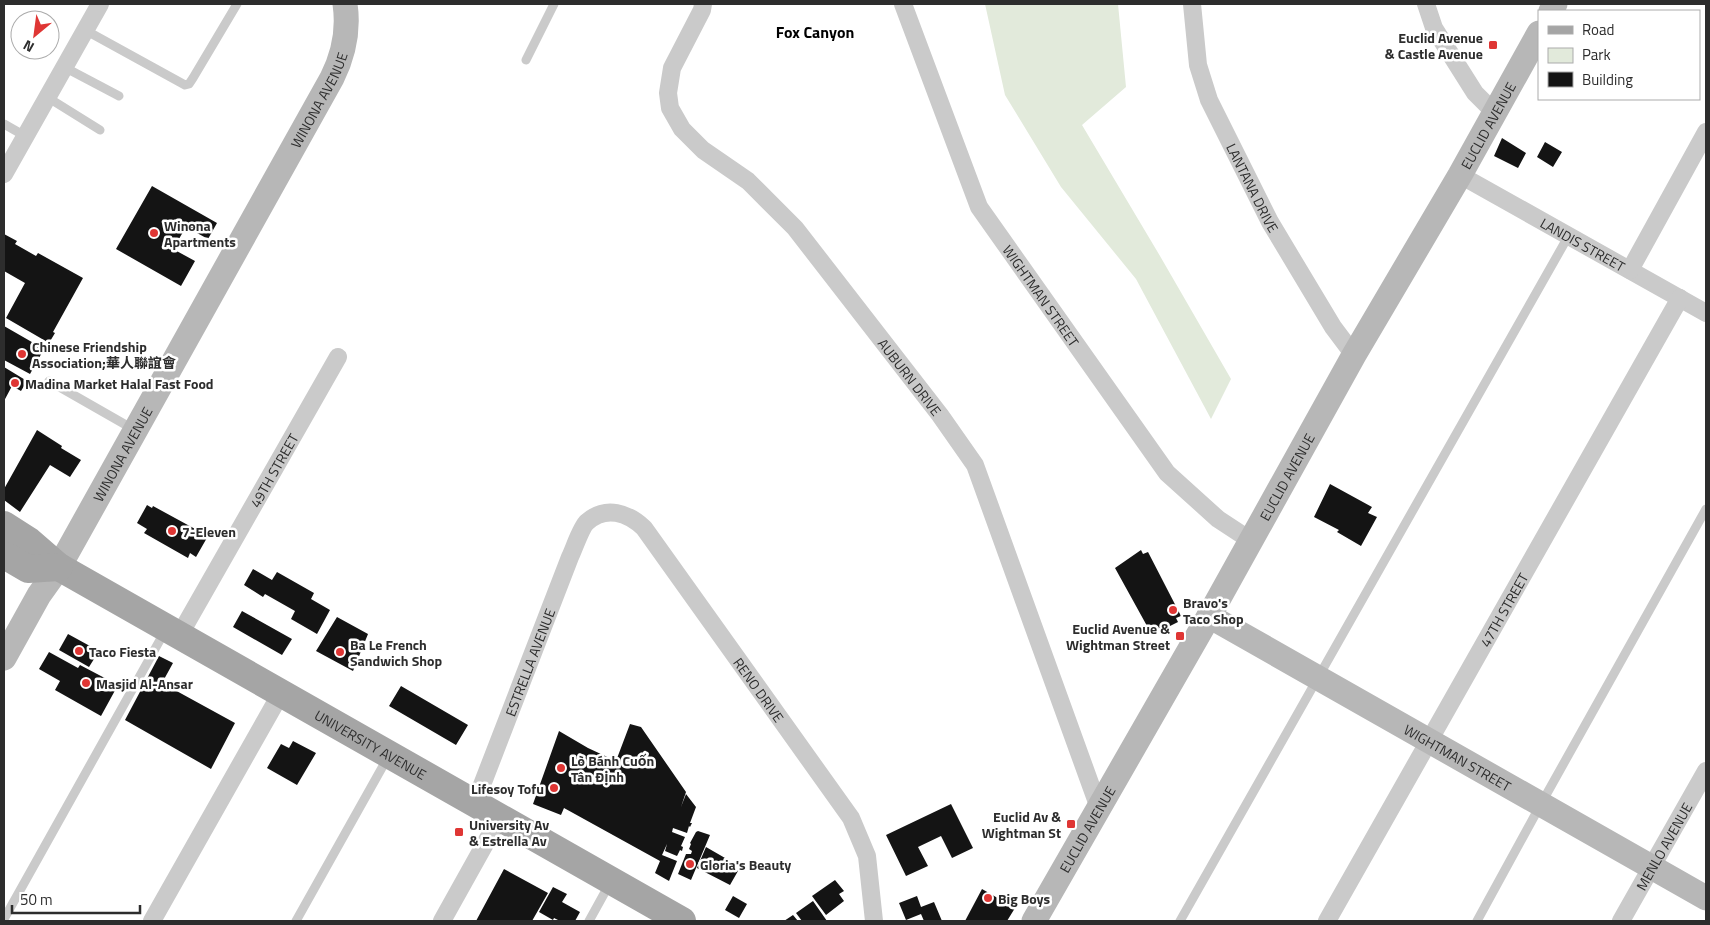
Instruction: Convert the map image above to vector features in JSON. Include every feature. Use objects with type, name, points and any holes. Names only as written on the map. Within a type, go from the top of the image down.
[{"type":"main road","name":"WINONA AVENUE","points":[[4,658],[39,595],[59,567],[335,72],[346,38],[345,4]]},
{"type":"main road","name":"EUCLID AVENUE","points":[[1034,921],[1209,616],[1354,355],[1460,175],[1538,34]]},
{"type":"main road","name":"UNIVERSITY AVENUE","points":[[4,525],[29,542],[59,567],[682,921]]},
{"type":"main road","points":[[4,556],[28,569],[59,567]]},
{"type":"main road","name":"WIGHTMAN STREET","points":[[1209,616],[1706,898]]},
{"type":"street","points":[[4,174],[100,4]]},
{"type":"street","name":"AUBURN DRIVE","points":[[703,4],[702,10],[672,68],[668,93],[670,108],[682,129],[703,150],[748,181],[795,228],[940,415],[976,466],[1098,808]]},
{"type":"street","name":"WIGHTMAN STREET","points":[[903,4],[979,207],[1167,473],[1218,519],[1250,540]]},
{"type":"street","name":"LANTANA DRIVE","points":[[1192,4],[1198,65],[1209,100],[1270,222],[1333,327],[1354,355]]},
{"type":"street","points":[[1426,4],[1434,28],[1475,93],[1494,112]]},
{"type":"street","points":[[1630,270],[1706,132]]},
{"type":"street","name":"LANDIS STREET","points":[[1460,175],[1706,313]]},
{"type":"street","name":"47TH STREET","points":[[1327,921],[1680,298]]},
{"type":"street","name":"49TH STREET","points":[[173,632],[338,357]]},
{"type":"street","name":"RENO DRIVE","points":[[586,522],[604,512],[614,512],[631,518],[644,528],[851,818],[867,856],[874,921]]},
{"type":"street","name":"ESTRELLA AVENUE","points":[[475,803],[570,558],[586,522]]},
{"type":"street","points":[[152,921],[281,693]]},
{"type":"street","name":"MENLO AVENUE","points":[[1621,921],[1706,771]]},
{"type":"street","points":[[442,921],[500,817]]},
{"type":"lane","points":[[85,30],[185,85],[189,84],[237,4]]},
{"type":"lane","points":[[526,60],[554,4]]},
{"type":"lane","points":[[64,67],[119,96]]},
{"type":"lane","points":[[47,97],[100,130]]},
{"type":"lane","points":[[4,124],[25,136]]},
{"type":"lane","points":[[1180,921],[1569,235]]},
{"type":"lane","points":[[48,381],[136,430]]},
{"type":"lane","points":[[1477,921],[1706,509]]},
{"type":"lane","points":[[4,919],[173,632]]},
{"type":"lane","points":[[296,921],[389,755]]},
{"type":"lane","points":[[588,921],[611,881]]},
{"type":"green space","points":[[985,4],[1118,4],[1126,87],[1082,125],[1231,379],[1211,419],[1136,279],[1061,187],[1005,95]]},
{"type":"building","points":[[1502,138],[1526,153],[1518,168],[1494,156]]},
{"type":"building","points":[[1545,142],[1562,152],[1553,167],[1537,157]]},
{"type":"building","name":"Winona Apartments","points":[[152,186],[217,223],[208,239],[186,227],[173,249],[195,261],[181,286],[116,249]]},
{"type":"building","points":[[4,234],[17,241],[15,244],[36,256],[38,253],[83,278],[53,332],[55,333],[49,343],[6,318],[25,283],[4,271]]},
{"type":"building","name":"Chinese Friendship Association;華人聯誼會","points":[[4,326],[44,349],[30,374],[4,360]]},
{"type":"building","name":"Madina Market Halal Fast Food","points":[[4,367],[27,381],[21,391],[12,386],[4,401]]},
{"type":"building","points":[[37,430],[81,460],[70,477],[50,465],[20,512],[4,500],[4,489]]},
{"type":"building","points":[[1330,484],[1372,507],[1368,513],[1377,517],[1361,546],[1337,532],[1339,530],[1314,517]]},
{"type":"building","name":"7-Eleven","points":[[147,505],[152,508],[153,506],[208,536],[196,557],[190,553],[188,558],[144,533],[147,529],[137,523]]},
{"type":"building","points":[[1141,550],[1143,554],[1148,552],[1181,616],[1176,618],[1178,622],[1152,635],[1115,568]]},
{"type":"building","points":[[253,569],[272,580],[277,572],[314,593],[311,599],[330,610],[317,634],[291,619],[295,611],[265,594],[263,597],[244,585]]},
{"type":"building","points":[[242,611],[292,639],[282,655],[233,627]]},
{"type":"building","points":[[337,617],[368,634],[353,671],[316,651]]},
{"type":"building","name":"Taco Fiesta","points":[[68,634],[99,651],[89,667],[59,650]]},
{"type":"building","name":"Masjid Al-Ansar","points":[[49,652],[78,668],[80,665],[118,685],[101,716],[55,690],[60,681],[39,669]]},
{"type":"building","points":[[159,656],[173,663],[162,683],[235,723],[211,769],[125,720]]},
{"type":"building","points":[[401,686],[468,725],[456,745],[389,706]]},
{"type":"building","points":[[630,724],[641,727],[686,792],[681,807],[686,794],[696,807],[687,833],[673,828],[672,832],[685,837],[681,846],[683,847],[682,851],[680,850],[677,856],[665,851],[667,844],[662,855],[677,861],[669,881],[655,873],[660,861],[564,808],[561,815],[533,804],[559,731],[588,748],[616,761]]},
{"type":"building","points":[[293,741],[316,753],[297,785],[267,768],[281,744],[289,748]]},
{"type":"building","points":[[951,804],[973,848],[952,858],[941,836],[918,847],[928,866],[906,876],[886,835]]},
{"type":"building","name":"Gloria's Beauty","points":[[698,831],[710,835],[691,880],[678,874],[686,854],[691,854],[692,851],[689,849],[690,843]]},
{"type":"building","points":[[706,847],[732,862],[738,871],[730,885],[697,868]]},
{"type":"building","points":[[504,869],[548,893],[532,921],[476,921]]},
{"type":"building","points":[[835,880],[844,891],[839,894],[844,901],[826,915],[812,896]]},
{"type":"building","points":[[553,887],[567,894],[562,902],[580,912],[575,921],[560,921],[554,918],[553,920],[539,912]]},
{"type":"building","name":"Big Boys","points":[[982,889],[1015,908],[1007,921],[965,921]]},
{"type":"building","points":[[733,896],[747,904],[739,918],[725,910]]},
{"type":"building","points":[[917,896],[921,907],[934,902],[942,921],[924,921],[921,914],[906,920],[899,903]]},
{"type":"building","points":[[813,901],[827,921],[802,921],[796,913]]},
{"type":"building","points":[[793,915],[798,921],[784,921]]},
{"type":"place","name":"Euclid Avenue & Castle Avenue","points":[[1493,45]]},
{"type":"place","name":"Winona Apartments","points":[[154,233]]},
{"type":"place","name":"Chinese Friendship Association;華人聯誼會","points":[[22,354]]},
{"type":"place","name":"Madina Market Halal Fast Food","points":[[15,383]]},
{"type":"place","name":"7-Eleven","points":[[172,531]]},
{"type":"place","name":"Bravo's Taco Shop","points":[[1173,610]]},
{"type":"place","name":"Euclid Avenue & Wightman Street","points":[[1180,636]]},
{"type":"place","name":"Taco Fiesta","points":[[79,651]]},
{"type":"place","name":"Ba Le French Sandwich Shop","points":[[340,652]]},
{"type":"place","name":"Masjid Al-Ansar","points":[[86,683]]},
{"type":"place","name":"Lò Bánh Cuốn Tân Định","points":[[561,768]]},
{"type":"place","name":"Lifesoy Tofu","points":[[554,788]]},
{"type":"place","name":"Euclid Av & Wightman St","points":[[1071,824]]},
{"type":"place","name":"University Av & Estrella Av","points":[[459,832]]},
{"type":"place","name":"Gloria's Beauty","points":[[690,864]]},
{"type":"place","name":"Big Boys","points":[[988,898]]},
{"type":"district","name":"Fox Canyon","points":[[815,32]]}]
